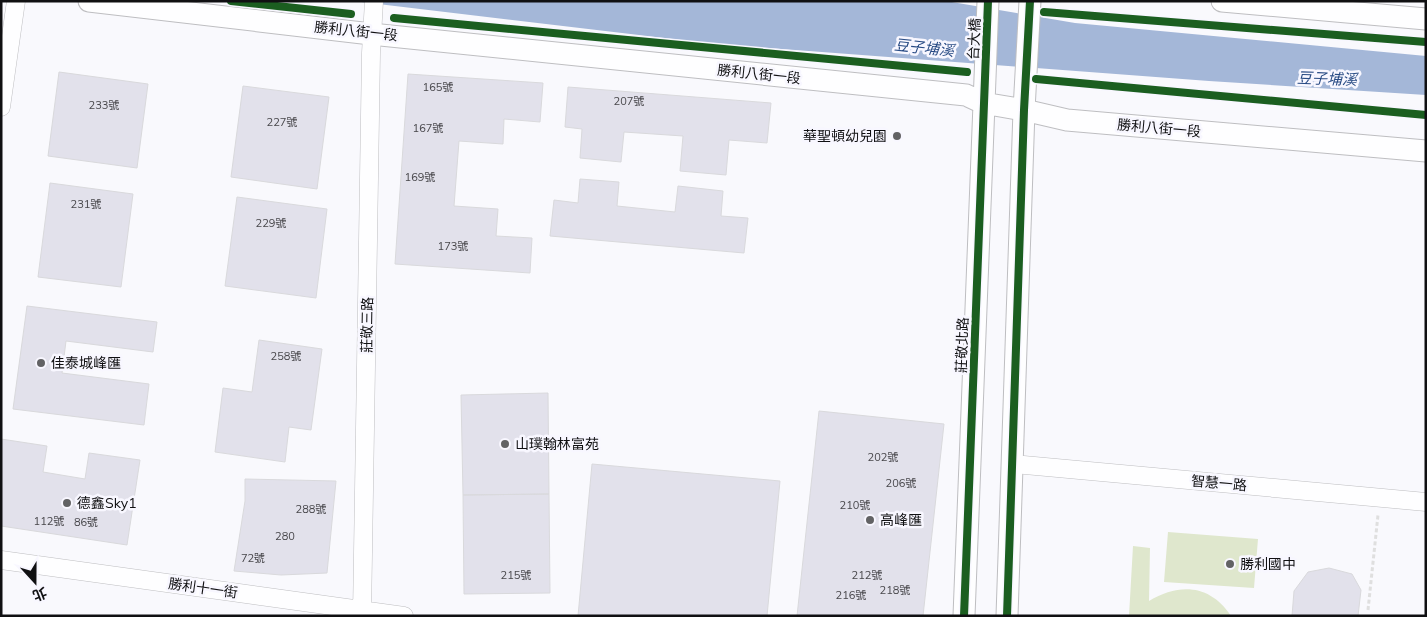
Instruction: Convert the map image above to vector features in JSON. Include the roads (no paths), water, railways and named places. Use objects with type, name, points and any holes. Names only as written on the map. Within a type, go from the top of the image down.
[{"type":"street","points":[[1,108],[16,1]]},
{"type":"street","name":"勝利八街一段","points":[[89,1],[371,34],[966,96],[983,103],[1068,120],[1426,151]]},
{"type":"street","name":"莊敬三路","points":[[362,613],[371,34],[374,1]]},
{"type":"street","points":[[1222,1],[1426,19]]},
{"type":"street","name":"台大橋","points":[[985,75],[988,3]]},
{"type":"street","points":[[1007,616],[1029,6]]},
{"type":"street","name":"莊敬北路","points":[[964,616],[985,75]]},
{"type":"street","name":"智慧一路","points":[[1013,464],[1426,502]]},
{"type":"street","name":"勝利十一街","points":[[1,560],[362,613],[404,616]]},
{"type":"water","name":"豆子埔溪","points":[[353,1],[946,1],[1075,23],[1426,56],[1426,95],[1209,81],[715,44]]},
{"type":"place","name":"華聖頓幼兒園","points":[[897,136]]},
{"type":"place","name":"佳泰城峰匯","points":[[41,363]]},
{"type":"place","name":"山璞翰林富苑","points":[[505,444]]},
{"type":"place","name":"德鑫Sky1","points":[[67,503]]},
{"type":"place","name":"高峰匯","points":[[870,520]]},
{"type":"place","name":"勝利國中","points":[[1230,564]]}]
